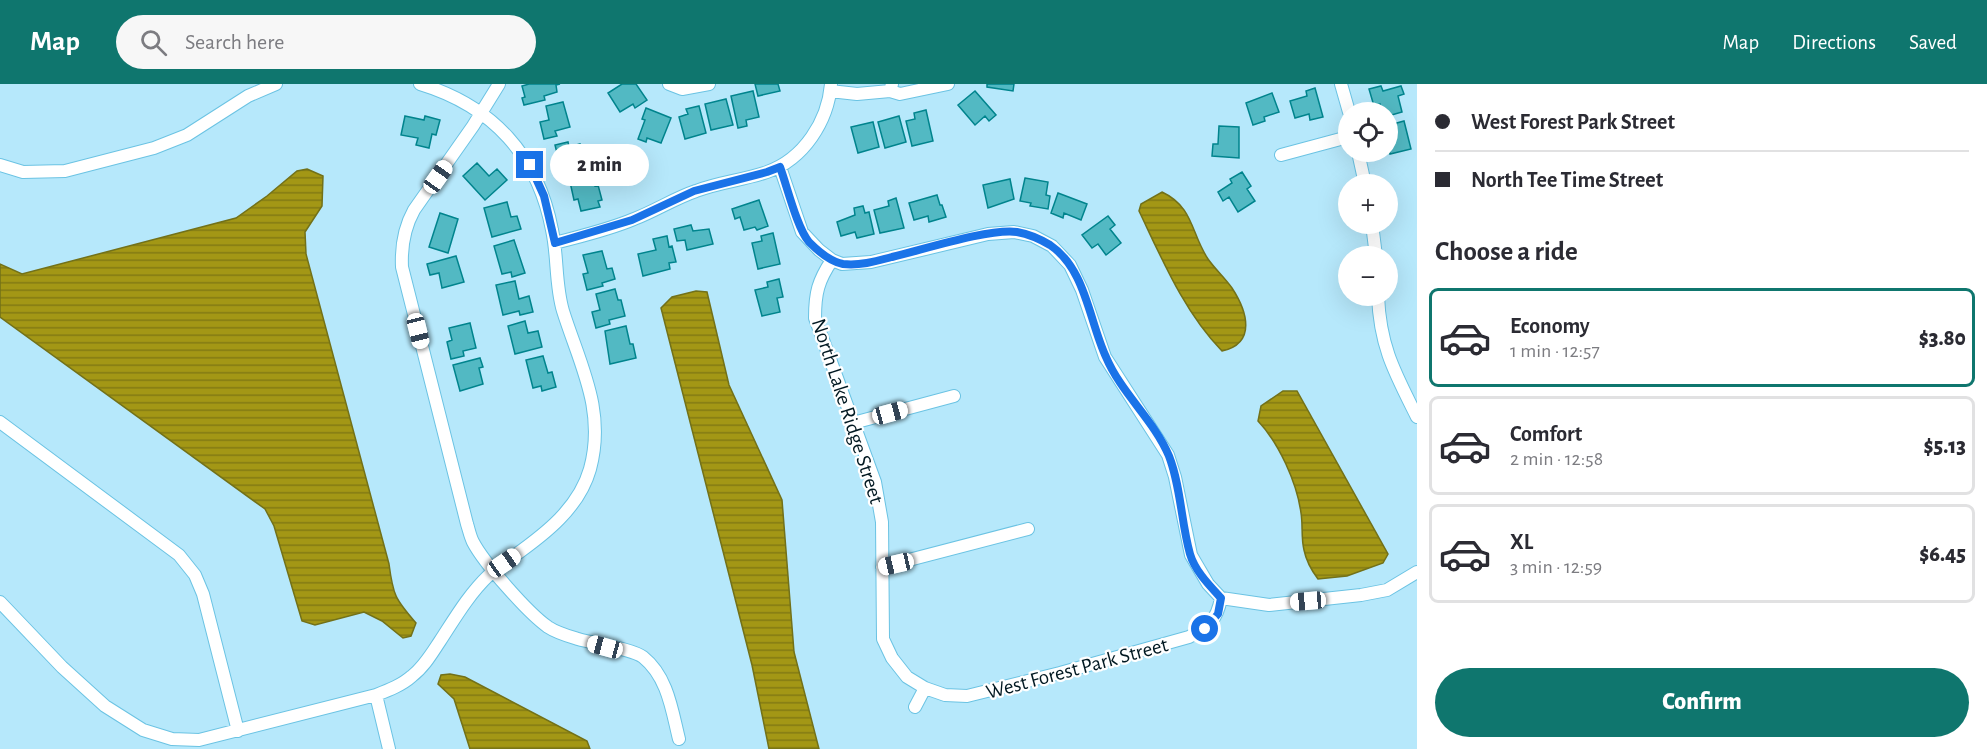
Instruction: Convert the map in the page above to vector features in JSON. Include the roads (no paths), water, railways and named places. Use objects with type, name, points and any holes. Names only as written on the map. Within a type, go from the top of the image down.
[{"type":"street","points":[[0,165],[23,172],[65,171],[154,148],[187,135],[248,96],[276,84]]},
{"type":"street","points":[[0,602],[62,667],[105,706],[143,730],[172,739],[199,740],[392,689],[413,676],[427,661],[474,592],[493,570],[543,534],[566,513],[582,488],[590,469],[596,416],[591,389],[558,290],[555,243],[544,196],[522,153],[510,137],[459,99],[420,84]]},
{"type":"street","points":[[499,84],[408,222],[401,250],[402,267],[467,524],[473,541],[493,570],[549,627],[565,635],[605,647],[632,651],[642,656],[660,677],[668,694],[679,739]]},
{"type":"street","points":[[669,84],[682,89],[709,84]]},
{"type":"street","points":[[555,243],[632,220],[694,191],[780,167],[801,150],[817,129],[826,110],[831,87],[857,94],[891,87],[900,94],[948,84]]},
{"type":"street","points":[[1341,84],[1346,102]]},
{"type":"street","points":[[1281,155],[1338,140]]},
{"type":"street","points":[[780,167],[802,232],[810,243],[832,260],[842,264],[871,262],[988,234],[1014,232],[1032,236],[1052,246],[1070,265],[1082,290],[1105,357],[1168,455],[1175,477],[1191,555],[1208,584],[1221,598],[1269,604],[1361,595],[1387,590],[1417,572]]},
{"type":"street","name":"North Lake Ridge Street","points":[[832,260],[820,278],[815,297],[815,318],[875,482],[882,522],[883,639],[892,658],[907,677],[925,688]]},
{"type":"street","points":[[1379,306],[1383,342],[1417,417]]},
{"type":"street","points":[[853,423],[954,396]]},
{"type":"street","points":[[0,422],[179,555],[195,575],[203,594],[238,731]]},
{"type":"street","points":[[882,567],[1028,529]]},
{"type":"street","name":"West Forest Park Street","points":[[925,688],[945,695],[967,696],[1163,645],[1205,629],[1218,614],[1221,598]]},
{"type":"street","points":[[915,707],[925,688]]},
{"type":"street","points":[[376,695],[389,749]]}]
